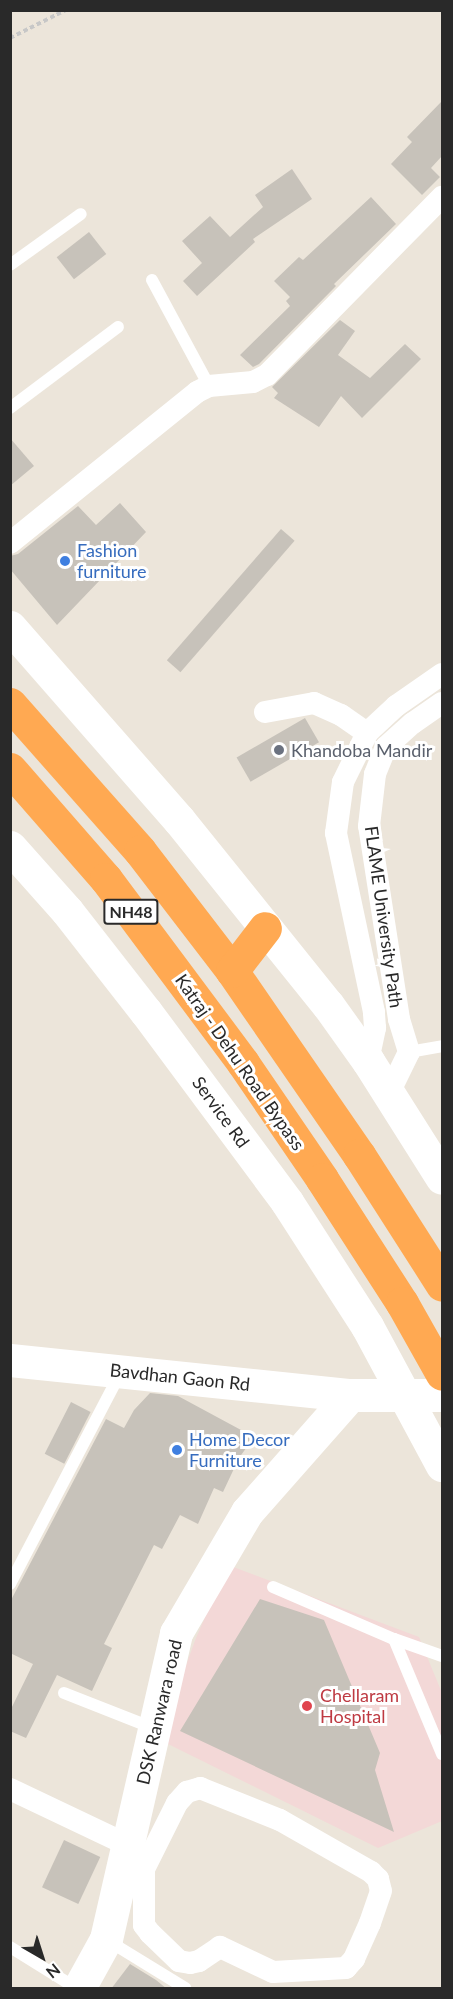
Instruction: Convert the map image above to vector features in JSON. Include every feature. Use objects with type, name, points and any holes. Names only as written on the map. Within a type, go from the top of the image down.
[{"type":"highway","name":"NH48","points":[[10,704],[140,852],[232,971],[359,1155],[442,1285]]},
{"type":"highway","name":"Katraj - Dehu Road Bypass","points":[[10,769],[106,879],[243,1063],[384,1275],[442,1374]]},
{"type":"highway","points":[[232,971],[265,928]]},
{"type":"street","points":[[10,543],[209,386],[253,382],[267,375],[442,197]]},
{"type":"street","points":[[10,627],[179,820],[328,1005],[368,1061],[442,1178]]},
{"type":"street","points":[[368,1061],[375,1028],[369,984],[336,833],[343,782],[367,733],[396,706],[442,674]]},
{"type":"street","points":[[265,712],[314,703],[341,715],[367,733]]},
{"type":"street","name":"FLAME University Path","points":[[408,1052],[399,1019],[369,826],[375,774],[386,747],[442,703]]},
{"type":"street","name":"Service Rd","points":[[10,846],[66,911],[146,1011],[287,1202],[367,1326],[442,1465]]},
{"type":"street","points":[[375,1028],[408,1052],[389,1093]]},
{"type":"street","name":"Bavdhan Gaon Rd","points":[[10,1360],[350,1395]]},
{"type":"street","points":[[350,1395],[442,1395]]},
{"type":"street","name":"DSK Ranwara road","points":[[77,1989],[106,1940],[131,1890],[128,1845],[176,1633],[247,1512],[350,1395]]},
{"type":"street","points":[[10,1788],[128,1845]]},
{"type":"street","points":[[200,1788],[280,1820],[371,1872],[378,1879],[381,1891],[358,1950],[346,1968],[273,1972],[220,1947],[199,1961],[190,1963],[179,1961],[144,1925],[131,1890],[177,1803],[187,1792],[200,1788]]},
{"type":"lane","points":[[10,265],[81,214]]},
{"type":"lane","points":[[152,280],[209,386]]},
{"type":"lane","points":[[10,408],[118,327]]},
{"type":"lane","points":[[408,1052],[442,1046]]},
{"type":"lane","points":[[10,1584],[121,1371]]},
{"type":"lane","points":[[273,1587],[394,1639],[442,1656]]},
{"type":"lane","points":[[394,1639],[442,1754]]},
{"type":"lane","points":[[64,1693],[154,1729]]},
{"type":"lane","points":[[106,1940],[185,1989]]},
{"type":"lane","points":[[10,1947],[77,1989]]},
{"type":"path","points":[[10,38],[66,10]]},
{"type":"shaded area","name":"Chellaram Hospital","points":[[228,1565],[419,1637],[442,1693],[442,1821],[378,1848],[164,1742],[166,1720],[196,1638]]},
{"type":"building","points":[[442,101],[442,156],[431,168],[440,177],[422,195],[391,164],[412,142],[407,137]]},
{"type":"building","points":[[292,169],[312,199],[253,239],[255,242],[197,296],[183,281],[202,263],[182,241],[210,216],[230,237],[263,207],[255,195]]},
{"type":"building","points":[[371,197],[396,224],[334,284],[336,286],[259,364],[253,367],[240,355],[290,306],[286,301],[290,297],[274,281],[299,257],[303,260]]},
{"type":"building","points":[[89,232],[106,254],[74,279],[57,257]]},
{"type":"building","points":[[340,320],[355,331],[338,355],[370,378],[405,344],[421,359],[362,418],[341,396],[319,427],[274,398],[278,393],[272,387]]},
{"type":"building","points":[[10,438],[34,466],[10,486]]},
{"type":"building","name":"Fashion furniture","points":[[120,503],[146,532],[57,625],[10,569],[10,556],[18,554],[78,506],[96,525]]},
{"type":"building","points":[[281,529],[295,541],[180,672],[167,660]]},
{"type":"building","name":"Khandoba Mandir","points":[[305,718],[319,742],[251,782],[237,758]]},
{"type":"building","points":[[150,1393],[178,1396],[254,1437],[239,1458],[223,1492],[214,1488],[198,1524],[180,1515],[162,1549],[154,1545],[104,1644],[112,1648],[92,1691],[57,1675],[26,1738],[10,1731],[10,1711],[33,1664],[10,1653],[10,1602],[106,1419],[124,1428],[134,1410]]},
{"type":"building","points":[[71,1402],[91,1412],[64,1464],[45,1454]]},
{"type":"building","name":"Chellaram Hospital","points":[[260,1599],[324,1620],[380,1753],[375,1770],[394,1832],[180,1731]]},
{"type":"building","points":[[64,1840],[100,1857],[78,1904],[42,1887]]},
{"type":"building","points":[[130,1964],[156,1980],[167,1989],[111,1989]]},
{"type":"place","name":"Fashion furniture","points":[[65,561]]},
{"type":"place","name":"Khandoba Mandir","points":[[279,750]]},
{"type":"place","name":"Home Decor Furniture","points":[[177,1450]]},
{"type":"place","name":"Chellaram Hospital","points":[[307,1706]]}]
